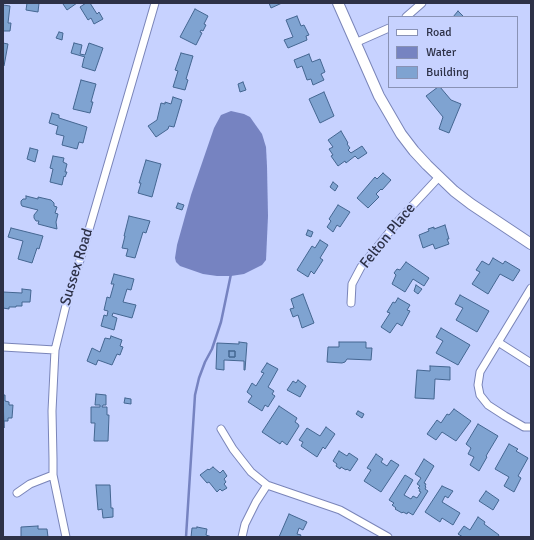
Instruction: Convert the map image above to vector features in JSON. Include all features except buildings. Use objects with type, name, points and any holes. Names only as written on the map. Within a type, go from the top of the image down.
[{"type":"main road","points":[[338,3],[367,73],[389,115],[414,151],[439,177],[471,204],[531,244]]},
{"type":"street","name":"Sussex Road","points":[[66,537],[53,475],[52,411],[55,350],[69,293],[81,257],[155,3]]},
{"type":"street","points":[[407,16],[422,3]]},
{"type":"street","points":[[354,43],[388,28]]},
{"type":"street","name":"Felton Place","points":[[352,303],[352,284],[361,267],[400,219],[439,177]]},
{"type":"street","points":[[531,288],[480,372],[478,385],[480,395],[488,405],[524,426],[531,427]]},
{"type":"street","points":[[498,342],[531,363]]},
{"type":"street","points":[[3,347],[55,350]]},
{"type":"street","points":[[221,429],[233,449],[251,472],[267,485],[340,510],[388,537]]},
{"type":"street","points":[[17,493],[30,484],[53,475]]},
{"type":"street","points":[[242,537],[245,524],[256,502],[267,485]]},
{"type":"water","points":[[231,111],[250,117],[262,134],[266,147],[268,216],[266,260],[262,265],[244,274],[217,276],[203,274],[180,266],[176,262],[175,258],[177,245],[191,195],[214,128],[221,115]]},
{"type":"waterway","points":[[186,537],[195,395],[199,378],[212,349],[221,322],[231,274]]}]
